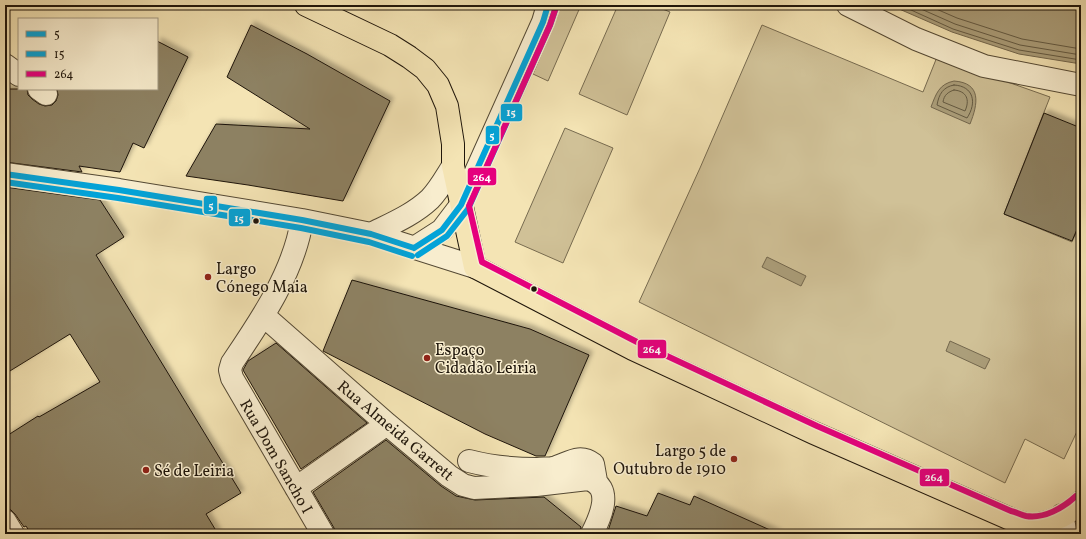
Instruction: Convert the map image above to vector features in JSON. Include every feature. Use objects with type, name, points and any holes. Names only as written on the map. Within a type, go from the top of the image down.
[{"type":"main road","points":[[306,5],[390,45],[425,69],[438,86],[447,106],[453,144],[453,166],[475,267],[640,352],[814,434],[1008,518],[1026,524],[1037,524],[1049,521],[1064,525],[1081,502]]},
{"type":"street","points":[[414,248],[442,230],[461,205],[543,22],[548,5]]},
{"type":"street","points":[[848,5],[916,40],[984,66],[1081,85]]},
{"type":"street","points":[[5,65],[18,74]]},
{"type":"street","points":[[371,234],[419,209],[440,187],[453,166]]},
{"type":"street","points":[[5,174],[119,190],[333,226],[371,234],[475,267]]},
{"type":"street","points":[[264,316],[292,258],[300,236],[302,220]]},
{"type":"street","name":"Rua Dom Sancho I","points":[[264,316],[230,367],[232,378],[323,534]]},
{"type":"street","name":"Rua Almeida Garrett","points":[[264,316],[387,424],[449,476],[463,485],[474,488],[551,483],[588,478],[596,481]]},
{"type":"street","points":[[296,488],[387,424]]},
{"type":"street","points":[[469,461],[490,466],[533,469],[552,468],[578,459],[587,459],[594,464],[596,481],[601,488],[604,497],[603,507],[592,534]]},
{"type":"street","points":[[5,521],[13,534]]},
{"type":"shaded area","points":[[559,5],[581,5],[548,81],[533,74],[557,17]]},
{"type":"shaded area","points":[[618,5],[653,5],[670,12],[627,115],[579,94]]},
{"type":"shaded area","points":[[762,25],[923,92],[937,57],[1050,97],[1004,214],[1072,242],[1081,220],[1081,423],[1064,459],[1025,439],[1005,483],[639,302],[700,168]]},
{"type":"shaded area","points":[[565,128],[613,148],[563,263],[515,242]]},
{"type":"water","points":[[890,5],[1081,5],[1081,64],[1019,54],[952,32]]},
{"type":"water","points":[[954,81],[969,86],[976,96],[975,109],[970,124],[931,107],[941,87]]},
{"type":"water","points":[[767,257],[806,276],[801,286],[762,267]]},
{"type":"water","points":[[950,341],[990,359],[985,369],[946,351]]},
{"type":"building","points":[[251,25],[307,54],[390,101],[343,201],[186,176],[216,124],[310,129],[227,77]]},
{"type":"building","points":[[158,42],[188,57],[144,148],[133,143],[120,172],[79,166],[82,172],[5,162],[5,89],[27,90],[28,95],[32,99],[45,106],[52,105],[56,101],[58,95],[57,90],[158,90]]},
{"type":"building","points":[[1044,113],[1081,128],[1081,220],[1072,241],[1004,214]]},
{"type":"building","points":[[5,187],[100,200],[124,237],[96,255],[241,493],[206,514],[218,534],[31,534],[15,514],[8,509],[5,504],[5,437],[38,416],[39,417],[100,382],[70,334],[5,374]]},
{"type":"building","name":"Espaço Cidadão Leiria","points":[[352,280],[530,329],[589,355],[545,456],[536,456],[485,434],[323,351]]},
{"type":"building","points":[[276,343],[367,423],[301,469],[243,370],[248,361]]},
{"type":"building","points":[[386,440],[441,486],[456,496],[475,500],[544,497],[581,527],[580,534],[335,534],[334,528],[313,492]]},
{"type":"building","points":[[658,493],[690,505],[694,496],[779,534],[607,534],[616,506],[647,516]]},
{"type":"transit line","name":"5","points":[[414,248],[442,230],[461,205],[543,22],[548,5]]},
{"type":"transit line","name":"15","points":[[418,255],[447,236],[468,209],[550,25],[556,7]]},
{"type":"transit line","name":"264","points":[[556,7],[550,25],[469,206],[482,262],[637,342],[817,426],[1011,511],[1026,516],[1040,516],[1053,512],[1076,496]]},
{"type":"transit line","name":"5","points":[[5,174],[119,190],[302,220],[371,234],[414,248]]},
{"type":"transit line","name":"15","points":[[5,182],[118,198],[301,228],[369,242],[412,256]]},
{"type":"place","name":"Largo Cónego Maia","points":[[208,277]]},
{"type":"place","name":"Espaço Cidadão Leiria","points":[[427,358]]},
{"type":"place","name":"Largo 5 de Outubro de 1910","points":[[734,459]]},
{"type":"place","name":"Sé de Leiria","points":[[146,470]]}]
